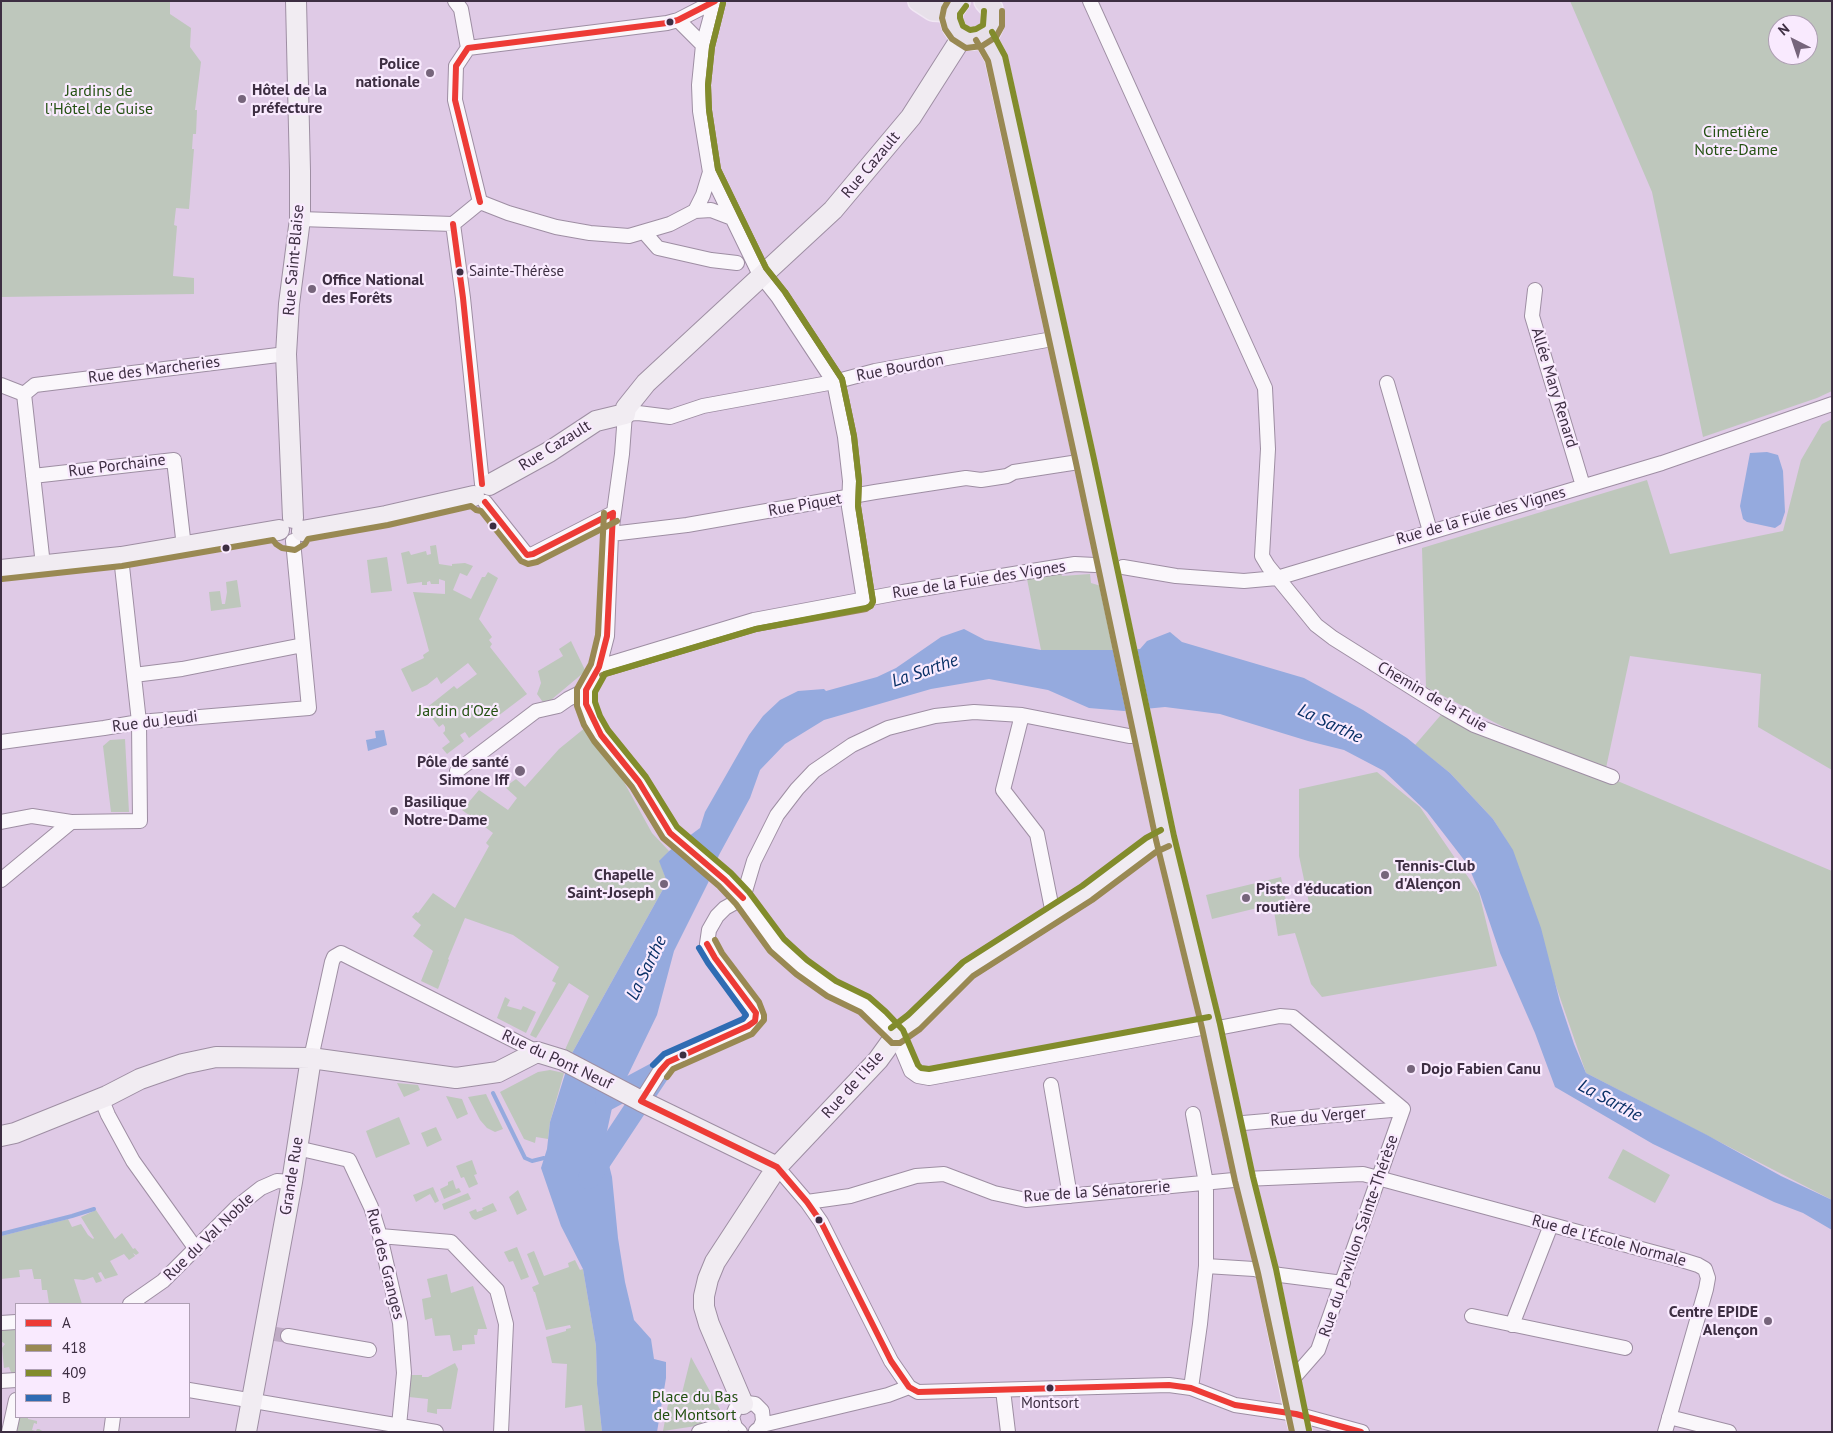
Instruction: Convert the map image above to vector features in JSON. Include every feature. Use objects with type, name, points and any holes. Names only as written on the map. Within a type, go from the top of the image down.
[{"type":"main road","points":[[919,1],[933,10],[956,6]]},
{"type":"main road","points":[[956,6],[951,19],[956,32],[962,36],[974,39],[984,36],[990,31],[994,16],[985,1]]},
{"type":"main road","points":[[984,36],[996,58],[1126,647],[1143,736],[1211,1026],[1244,1179],[1267,1271],[1298,1423]]},
{"type":"street","name":"Rue Saint-Blaise","points":[[292,530],[286,354],[289,304],[300,219],[296,1]]},
{"type":"street","points":[[456,1],[461,9],[468,48],[456,66],[455,100],[480,202]]},
{"type":"street","points":[[468,48],[654,25],[678,20],[715,1]]},
{"type":"street","points":[[715,1],[703,45],[698,95],[710,172],[762,277],[778,297],[834,382],[845,437],[850,481],[849,507],[864,600]]},
{"type":"street","name":"Chemin de la Fuie","points":[[1090,1],[1264,388],[1268,450],[1262,556],[1277,578],[1316,624],[1333,638],[1474,726],[1612,778]]},
{"type":"street","points":[[678,20],[703,45]]},
{"type":"street","name":"Rue Cazault","points":[[1,570],[121,557],[386,516],[483,492],[596,421],[625,414],[626,408],[646,384],[833,210],[911,117],[962,36]]},
{"type":"street","points":[[695,210],[703,195],[710,172]]},
{"type":"street","points":[[300,219],[454,224],[480,202]]},
{"type":"street","points":[[480,202],[508,213],[556,227],[590,233],[629,236],[670,224],[695,210],[711,210],[732,218]]},
{"type":"street","points":[[454,224],[483,492],[527,555],[534,554],[613,513]]},
{"type":"street","points":[[644,232],[658,248],[711,260],[737,263]]},
{"type":"street","name":"Allée Mary Renard","points":[[1535,290],[1532,316],[1583,486]]},
{"type":"street","name":"Rue Bourdon","points":[[625,414],[638,413],[670,417],[703,406],[834,382],[875,371],[1058,338]]},
{"type":"street","name":"Rue des Marcheries","points":[[24,394],[35,385],[286,354]]},
{"type":"street","points":[[1387,383],[1430,531]]},
{"type":"street","points":[[1,384],[24,394],[43,565]]},
{"type":"street","name":"Rue de la Fuie des Vignes","points":[[1123,567],[1176,576],[1244,581],[1277,578],[1662,463],[1832,404]]},
{"type":"street","points":[[625,414],[622,454],[611,534],[607,636],[599,667],[586,690],[586,704],[592,720],[639,782],[670,833],[726,880],[777,945],[801,967],[832,989],[865,1006],[896,1035],[914,1022],[968,969],[1087,893],[1151,845],[1166,838]]},
{"type":"street","name":"Rue Porchaine","points":[[33,476],[174,460],[184,546]]},
{"type":"street","name":"Rue Piquet","points":[[611,534],[687,525],[966,478],[981,480],[1007,476],[1014,472],[1085,461]]},
{"type":"street","points":[[134,675],[182,669],[303,645],[292,530]]},
{"type":"street","points":[[1,822],[32,816],[71,822],[140,821],[139,722],[121,557]]},
{"type":"street","name":"Rue de la Fuie des Vignes","points":[[599,667],[754,620],[1075,564],[1096,565]]},
{"type":"street","name":"Rue du Jeudi","points":[[1,742],[139,722],[310,708],[303,645]]},
{"type":"street","points":[[456,771],[536,711],[558,706],[586,690]]},
{"type":"street","points":[[633,1097],[668,1062],[748,1026],[756,1017],[752,1007],[715,958],[707,944],[710,930],[717,916],[725,908],[742,898],[754,861],[777,815],[814,771],[852,744],[888,728],[935,716],[974,712],[1022,714],[1129,736],[1143,736]]},
{"type":"street","points":[[1022,714],[1003,790],[1037,834],[1053,914]]},
{"type":"street","points":[[1,880],[71,822]]},
{"type":"street","name":"Rue du Pont Neuf","points":[[338,954],[346,954],[537,1052],[563,1060],[633,1097],[777,1167]]},
{"type":"street","name":"Grande Rue","points":[[246,1432],[252,1400],[276,1334],[292,1182],[311,1058],[332,962],[338,954]]},
{"type":"street","name":"Rue de l'Isle","points":[[896,1035],[911,1071],[918,1076],[929,1078],[1211,1026],[1223,1027],[1280,1016],[1293,1017],[1403,1110]]},
{"type":"street","name":"Rue de l'Isle","points":[[742,1404],[708,1324],[704,1307],[704,1296],[711,1269],[777,1167],[878,1060],[896,1035]]},
{"type":"street","points":[[1,1136],[15,1133],[149,1076],[183,1064],[216,1057],[311,1058],[456,1078],[498,1072],[537,1052]]},
{"type":"street","points":[[1051,1085],[1070,1196]]},
{"type":"street","points":[[101,1098],[133,1161],[196,1249]]},
{"type":"street","name":"Rue du Verger","points":[[1232,1124],[1403,1110]]},
{"type":"street","name":"Rue du Pavillon Sainte-Thérèse","points":[[1290,1382],[1318,1350],[1403,1110]]},
{"type":"street","points":[[1191,1388],[1206,1266],[1206,1183],[1194,1114]]},
{"type":"street","name":"Rue des Granges","points":[[297,1148],[349,1160],[371,1207],[380,1236],[400,1324],[404,1373],[399,1429]]},
{"type":"street","points":[[777,1167],[807,1202],[829,1236],[891,1361],[909,1387],[918,1392],[1169,1385],[1191,1388],[1235,1405],[1298,1423],[1362,1432]]},
{"type":"street","name":"Rue de la Sénatorerie","points":[[807,1202],[850,1196],[916,1176],[944,1174],[994,1193],[1026,1200],[1244,1179]]},
{"type":"street","name":"Rue de l'École Normale","points":[[1244,1179],[1363,1174],[1698,1264],[1705,1269],[1708,1278],[1706,1289],[1665,1432]]},
{"type":"street","name":"Rue du Val Noble","points":[[132,1303],[163,1282],[238,1206],[261,1188],[277,1181],[292,1182]]},
{"type":"street","points":[[1512,1325],[1551,1226]]},
{"type":"street","points":[[380,1236],[451,1242],[496,1290],[506,1324],[500,1432]]},
{"type":"street","points":[[1206,1266],[1267,1271],[1280,1275],[1343,1283]]},
{"type":"street","points":[[1472,1316],[1625,1348]]},
{"type":"street","points":[[1,1323],[15,1322]]},
{"type":"street","points":[[276,1334],[370,1350]]},
{"type":"street","points":[[1,1382],[15,1380]]},
{"type":"street","points":[[759,1429],[888,1395],[909,1387]]},
{"type":"street","points":[[190,1390],[252,1400],[399,1429],[436,1432]]},
{"type":"street","points":[[1002,1390],[1008,1432]]},
{"type":"street","points":[[699,1432],[736,1427],[734,1412],[742,1404],[751,1403],[759,1407],[763,1416],[759,1429]]},
{"type":"street","points":[[9,1432],[15,1405]]},
{"type":"street","points":[[1669,1417],[1729,1432]]},
{"type":"street","points":[[111,1432],[113,1418]]},
{"type":"green space","name":"Jardins de l'Hôtel de Guise","points":[[1,1],[170,1],[170,14],[191,28],[190,47],[201,62],[195,110],[197,110],[196,134],[193,134],[192,149],[194,149],[189,209],[176,208],[174,225],[177,226],[173,276],[194,278],[194,294],[1,297]]},
{"type":"green space","name":"Cimetière Notre-Dame","points":[[1570,1],[1832,1],[1832,391],[1817,398],[1703,437],[1652,192]]},
{"type":"green space","points":[[1832,419],[1832,770],[1758,727],[1761,674],[1630,656],[1606,768],[1517,734],[1426,687],[1422,548],[1647,480],[1670,554],[1783,531],[1801,460],[1822,424]]},
{"type":"green space","name":"Jardin d'Ozé","points":[[436,545],[439,564],[452,566],[452,564],[465,563],[473,566],[467,576],[460,573],[453,590],[471,599],[482,577],[485,577],[488,572],[498,578],[479,619],[492,637],[489,640],[492,644],[490,647],[527,694],[469,738],[465,732],[460,735],[464,741],[447,754],[442,748],[450,742],[443,733],[445,727],[443,724],[439,727],[425,709],[454,686],[457,689],[477,674],[468,663],[441,684],[437,677],[427,685],[412,692],[401,669],[424,658],[423,655],[429,651],[413,592],[445,594],[445,581],[439,579],[439,584],[431,584],[430,581],[427,582],[427,585],[422,585],[422,582],[407,584],[401,553],[409,551],[411,555],[426,551],[427,555],[431,554],[430,546]]},
{"type":"green space","points":[[387,557],[392,591],[371,593],[367,560]]},
{"type":"green space","points":[[1061,573],[1062,576],[1090,574],[1091,583],[1101,586],[1116,650],[1041,650],[1027,579]]},
{"type":"green space","points":[[237,580],[241,607],[211,611],[209,592],[220,591],[222,604],[225,604],[226,582]]},
{"type":"green space","points":[[571,641],[585,670],[545,705],[537,694],[541,683],[538,671],[563,656],[559,649]]},
{"type":"green space","points":[[1446,709],[1832,871],[1832,1200],[1586,1073],[1505,838],[1493,819],[1450,773],[1415,745]]},
{"type":"green space","points":[[586,727],[619,773],[652,833],[669,851],[660,862],[667,882],[571,1055],[564,1052],[589,996],[569,983],[536,1038],[530,1035],[556,983],[552,981],[559,967],[513,935],[465,918],[438,989],[421,981],[433,951],[413,936],[421,925],[412,917],[416,912],[418,913],[433,893],[455,908],[489,846],[486,843],[493,833],[462,810],[479,790],[508,810],[517,798],[505,787],[516,779],[525,787],[559,749]]},
{"type":"green space","points":[[125,739],[129,812],[111,812],[103,746],[110,740]]},
{"type":"green space","name":"Tennis-Club d'Alençon","points":[[1377,772],[1420,807],[1479,893],[1497,966],[1322,997],[1311,984],[1295,933],[1278,936],[1274,911],[1309,903],[1299,856],[1299,789]]},
{"type":"green space","name":"Piste d'éducation routière","points":[[1281,877],[1286,901],[1212,919],[1206,895]]},
{"type":"green space","points":[[505,997],[510,1000],[507,1006],[521,1010],[523,1006],[536,1012],[526,1033],[497,1018]]},
{"type":"green space","points":[[550,1070],[564,1073],[550,1122],[548,1139],[536,1137],[535,1143],[524,1139],[500,1092],[538,1072]]},
{"type":"green space","points":[[397,1083],[418,1085],[420,1090],[404,1097]]},
{"type":"green space","points":[[486,1094],[503,1129],[495,1132],[487,1128],[480,1120],[468,1097]]},
{"type":"green space","points":[[446,1096],[462,1099],[468,1114],[457,1119]]},
{"type":"green space","points":[[399,1117],[410,1144],[376,1158],[366,1131]]},
{"type":"green space","points":[[436,1127],[442,1140],[427,1147],[421,1133]]},
{"type":"green space","points":[[1623,1149],[1670,1175],[1655,1203],[1608,1178]]},
{"type":"green space","points":[[472,1160],[477,1174],[474,1175],[478,1184],[469,1188],[464,1177],[461,1178],[456,1166]]},
{"type":"green space","points":[[453,1180],[456,1189],[459,1188],[461,1192],[444,1199],[440,1189]]},
{"type":"green space","points":[[433,1187],[439,1201],[435,1203],[430,1194],[416,1202],[413,1195]]},
{"type":"green space","points":[[518,1190],[527,1210],[517,1215],[509,1197]]},
{"type":"green space","points":[[468,1193],[471,1199],[444,1210],[442,1204]]},
{"type":"green space","points":[[493,1203],[497,1211],[475,1220],[472,1218],[469,1212],[476,1209],[477,1212],[483,1210],[482,1208]]},
{"type":"green space","points":[[96,1210],[115,1239],[122,1233],[133,1249],[135,1248],[139,1253],[136,1255],[133,1253],[135,1256],[129,1260],[124,1254],[110,1261],[118,1275],[105,1279],[101,1272],[98,1273],[102,1281],[96,1283],[93,1277],[84,1280],[74,1279],[82,1303],[49,1303],[47,1290],[42,1290],[41,1279],[34,1279],[32,1269],[19,1270],[20,1277],[1,1279],[1,1236],[68,1219],[72,1227],[81,1224],[93,1239],[81,1217]]},
{"type":"green space","points":[[517,1247],[529,1277],[521,1280],[513,1261],[509,1262],[504,1252]]},
{"type":"green space","points":[[534,1251],[544,1276],[569,1267],[568,1263],[575,1260],[580,1270],[583,1269],[596,1346],[597,1384],[602,1432],[585,1432],[582,1405],[565,1408],[567,1364],[552,1363],[546,1337],[571,1328],[570,1325],[546,1330],[532,1287],[539,1284],[527,1254]]},
{"type":"green space","points":[[447,1274],[451,1293],[473,1286],[487,1329],[478,1329],[477,1335],[474,1335],[475,1344],[462,1345],[462,1350],[453,1351],[450,1335],[435,1336],[432,1318],[425,1320],[422,1299],[431,1297],[427,1279]]},
{"type":"green space","points":[[15,1327],[15,1374],[12,1375],[9,1367],[4,1368],[2,1348],[5,1344],[1,1341],[1,1328]]},
{"type":"green space","name":"Place du Bas de Montsort","points":[[691,1357],[722,1413],[696,1426],[663,1431],[670,1393],[682,1393]]},
{"type":"green space","points":[[455,1363],[458,1369],[451,1409],[437,1409],[437,1414],[427,1412],[428,1399],[409,1397],[411,1375],[428,1377]]},
{"type":"green space","points":[[16,1418],[28,1418],[37,1421],[37,1424],[34,1423],[32,1430],[36,1431],[39,1429],[44,1432],[13,1432]]},
{"type":"water","points":[[1767,452],[1778,455],[1783,471],[1785,512],[1781,524],[1775,528],[1747,522],[1743,519],[1740,506],[1750,453]]},
{"type":"water","points":[[964,629],[985,640],[1041,650],[1140,649],[1147,641],[1170,632],[1182,642],[1304,678],[1363,710],[1407,738],[1450,773],[1493,819],[1513,850],[1541,928],[1560,1002],[1586,1073],[1707,1135],[1781,1176],[1832,1200],[1832,1230],[1803,1213],[1774,1202],[1653,1144],[1555,1087],[1535,1033],[1500,953],[1468,865],[1427,812],[1384,771],[1344,750],[1220,714],[1165,707],[1124,711],[1089,708],[1048,690],[989,679],[931,689],[824,720],[785,744],[760,770],[750,798],[719,855],[708,883],[674,951],[657,1015],[612,1108],[604,1145],[612,1177],[618,1238],[625,1282],[634,1320],[651,1339],[654,1359],[666,1362],[666,1378],[657,1432],[602,1432],[597,1384],[596,1346],[583,1269],[561,1226],[541,1168],[547,1149],[550,1122],[571,1055],[667,882],[659,861],[669,851],[700,828],[705,812],[749,735],[763,716],[780,700],[798,691],[824,689],[826,691],[877,677],[896,668],[941,637]]},
{"type":"water","points":[[384,730],[387,745],[368,751],[366,740],[376,738],[375,731]]},
{"type":"waterway","name":"La Sarthe","points":[[589,1178],[660,1071],[606,1100]]},
{"type":"waterway","points":[[493,1093],[525,1158],[532,1161],[544,1158]]},
{"type":"waterway","points":[[1,1234],[94,1209]]},
{"type":"tunnel","points":[[275,1334],[288,1336]]},
{"type":"transit line","name":"A","points":[[480,202],[455,100],[456,66],[468,48],[667,23],[678,20],[715,1]]},
{"type":"transit line","name":"418","points":[[948,1],[942,18],[945,29],[952,39],[966,48],[982,46],[996,37],[1002,26],[1002,11]]},
{"type":"transit line","name":"418","points":[[602,675],[756,629],[866,609],[873,602],[858,506],[859,481],[854,436],[842,379],[785,292],[766,268],[718,169],[709,110],[708,85],[712,47],[723,3]]},
{"type":"transit line","name":"409","points":[[723,3],[712,47],[708,85],[709,110],[718,169],[766,268],[785,292],[842,379],[854,436],[859,481],[858,506],[873,601],[871,606],[866,608],[756,629],[605,674],[595,692],[595,702],[600,716],[608,730],[646,777],[677,827],[731,873],[749,892],[784,939],[807,960],[836,981],[869,997],[886,1012],[903,1030],[921,1068],[929,1069],[1209,1017]]},
{"type":"transit line","name":"409","points":[[966,6],[960,14],[960,18],[963,26],[970,30],[983,25],[984,11]]},
{"type":"transit line","name":"409","points":[[992,32],[1005,56],[1094,459],[1174,836],[1220,1024],[1253,1177],[1276,1269],[1309,1430]]},
{"type":"transit line","name":"418","points":[[976,40],[988,61],[1156,840],[1202,1028],[1292,1432]]},
{"type":"transit line","name":"A","points":[[453,224],[463,298],[482,484]]},
{"type":"transit line","name":"A","points":[[485,502],[527,555],[533,554],[613,513]]},
{"type":"transit line","name":"418","points":[[2,579],[122,566],[273,540],[282,548],[295,550],[305,544],[308,539],[388,525],[471,506],[481,511],[521,561],[528,564],[537,562],[617,521]]},
{"type":"transit line","name":"418","points":[[604,513],[598,635],[591,664],[577,689],[577,706],[584,725],[594,741],[632,787],[663,838],[719,886],[736,904],[770,951],[796,974],[827,996],[860,1012],[892,1043],[900,1043],[920,1029],[973,976],[1092,900],[1156,852],[1169,846]]},
{"type":"transit line","name":"A","points":[[613,513],[607,636],[599,667],[586,690],[586,704],[601,735],[639,782],[670,833],[743,898]]},
{"type":"transit line","name":"409","points":[[891,1028],[908,1015],[963,962],[1082,886],[1146,838],[1161,830]]},
{"type":"transit line","name":"418","points":[[667,1077],[673,1069],[752,1034],[764,1020],[759,1002],[722,953],[715,940]]},
{"type":"transit line","name":"A","points":[[641,1101],[668,1062],[748,1026],[755,1021],[756,1013],[715,958],[707,944]]},
{"type":"transit line","name":"B","points":[[653,1065],[664,1054],[743,1019],[746,1015],[699,948]]},
{"type":"transit line","name":"A","points":[[641,1101],[777,1167],[807,1202],[821,1222],[891,1361],[909,1387],[918,1392],[1169,1385],[1191,1388],[1235,1405],[1296,1414],[1361,1432]]},
{"type":"place","name":"Police nationale","points":[[430,73]]},
{"type":"place","name":"Hôtel de la préfecture","points":[[242,99]]},
{"type":"place","name":"Sainte-Thérèse","points":[[460,272]]},
{"type":"place","name":"Office National des Forêts","points":[[312,289]]},
{"type":"place","name":"Pôle de santé Simone Iff","points":[[520,771]]},
{"type":"place","name":"Basilique Notre-Dame","points":[[394,811]]},
{"type":"place","name":"Tennis-Club d'Alençon","points":[[1385,875]]},
{"type":"place","name":"Chapelle Saint-Joseph","points":[[664,884]]},
{"type":"place","name":"Piste d'éducation routière","points":[[1246,898]]},
{"type":"place","name":"Dojo Fabien Canu","points":[[1411,1069]]},
{"type":"place","name":"Centre EPIDE Alençon","points":[[1768,1321]]},
{"type":"place","name":"Montsort","points":[[1050,1388]]}]
